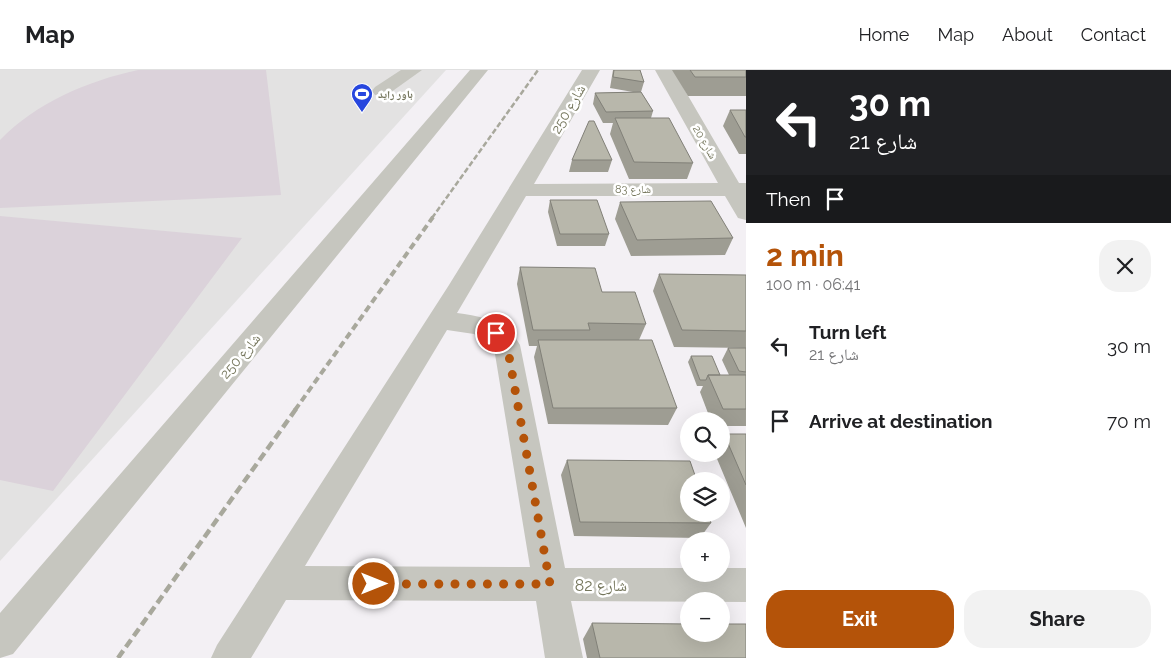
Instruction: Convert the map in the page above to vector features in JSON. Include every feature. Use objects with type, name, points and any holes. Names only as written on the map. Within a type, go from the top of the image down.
[{"type":"street","points":[[381,91],[413,70]]},
{"type":"street","name":"شارع 250","points":[[0,641],[479,70]]},
{"type":"street","name":"شارع 250","points":[[230,658],[438,320],[521,190],[591,70]]},
{"type":"street","name":"شارع 20","points":[[664,70],[739,189],[746,213]]},
{"type":"street","name":"شارع 83","points":[[521,190],[739,189]]},
{"type":"street","points":[[438,320],[479,325],[496,333],[507,345],[564,658]]},
{"type":"street","name":"شارع 82","points":[[276,583],[746,585]]},
{"type":"shaded area","points":[[0,70],[446,70],[0,561]]},
{"type":"shaded area","points":[[138,70],[266,70],[281,195],[0,208],[0,140],[30,115],[63,95],[100,80]]},
{"type":"shaded area","points":[[0,216],[242,238],[53,491],[0,480]]},
{"type":"building","points":[[614,70],[640,70],[644,82],[613,77]]},
{"type":"building","points":[[690,70],[746,70],[746,77],[695,77]]},
{"type":"building","points":[[641,92],[653,111],[606,112],[595,93]]},
{"type":"building","points":[[730,110],[746,110],[746,137],[745,137]]},
{"type":"building","points":[[615,118],[669,118],[693,163],[634,162]]},
{"type":"building","points":[[589,121],[594,121],[612,160],[572,160]]},
{"type":"building","points":[[550,200],[597,200],[609,234],[560,234]]},
{"type":"building","points":[[711,201],[733,238],[637,240],[620,202]]},
{"type":"building","points":[[520,267],[595,268],[602,292],[635,292],[646,324],[588,323],[590,330],[533,330]]},
{"type":"building","points":[[659,274],[746,275],[746,331],[682,330]]},
{"type":"building","points":[[538,340],[652,340],[677,408],[553,408]]},
{"type":"building","points":[[728,348],[746,348],[746,372],[739,371]]},
{"type":"building","points":[[691,356],[712,356],[720,375],[708,375],[706,380],[700,380]]},
{"type":"building","points":[[708,375],[746,375],[746,409],[723,409]]},
{"type":"building","points":[[730,434],[746,434],[746,485],[730,448]]},
{"type":"building","points":[[567,460],[690,462],[694,472],[680,472],[680,522],[711,523],[580,522]]},
{"type":"building","points":[[592,623],[680,624],[680,642],[730,642],[730,624],[746,624],[746,658],[600,658]]},
{"type":"railway","points":[[432,218],[538,70]]},
{"type":"railway","points":[[295,410],[433,217]]},
{"type":"railway","points":[[118,658],[296,409]]},
{"type":"place","name":"باور رايد","points":[[362,113]]},
{"type":"route","points":[[374,584],[550,584],[507,345],[496,333]]}]
